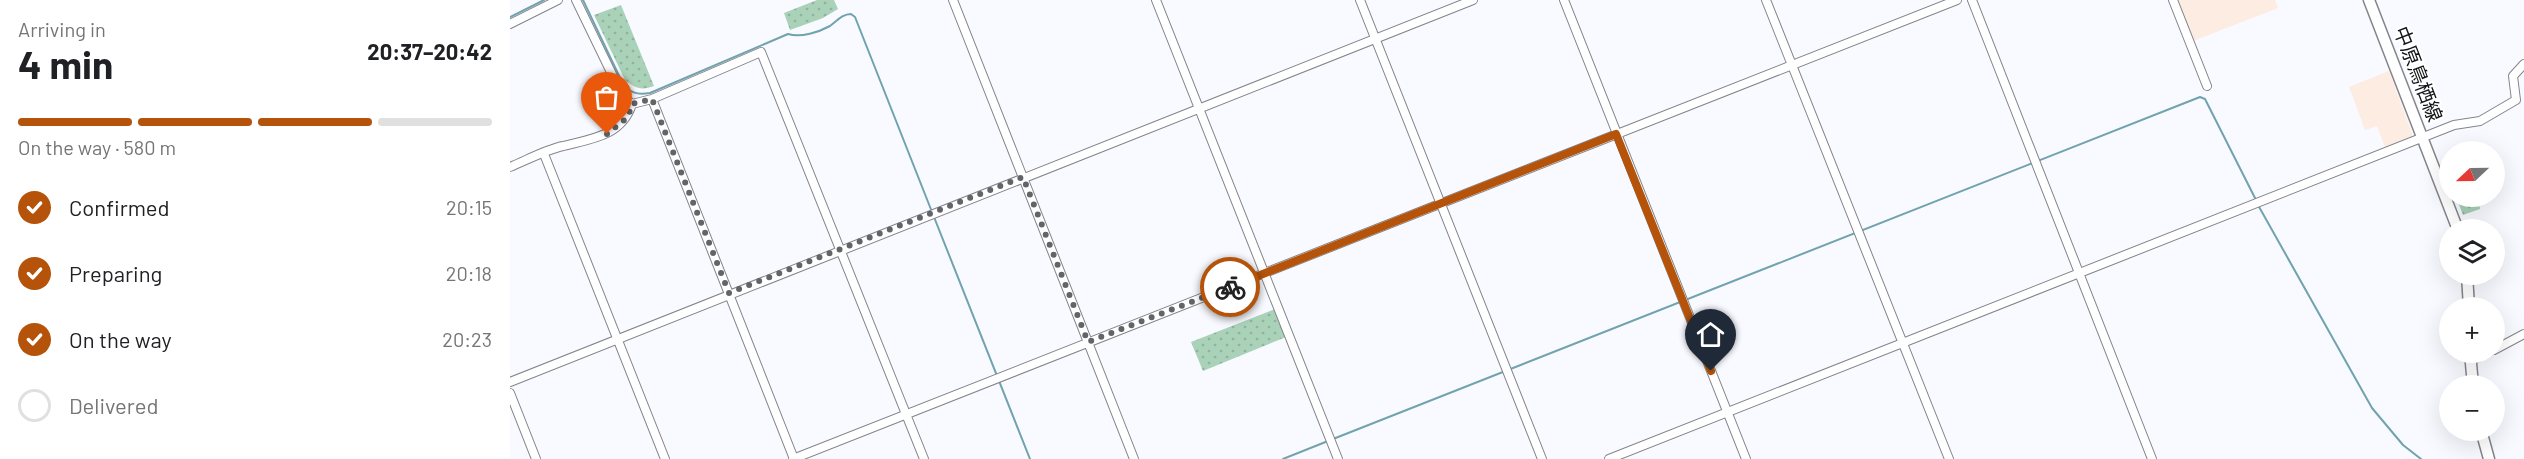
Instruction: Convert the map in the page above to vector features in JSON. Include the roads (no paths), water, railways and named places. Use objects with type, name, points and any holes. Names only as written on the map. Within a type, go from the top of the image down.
[{"type":"main road","name":"中原鳥栖線","points":[[2369,0],[2454,219]]},
{"type":"main road","points":[[2484,441],[2489,459]]},
{"type":"street","points":[[510,24],[558,0]]},
{"type":"street","points":[[576,0],[623,97],[632,104]]},
{"type":"street","points":[[953,0],[1134,459]]},
{"type":"street","points":[[1156,0],[1338,459]]},
{"type":"street","points":[[1360,0],[1542,459]]},
{"type":"street","points":[[510,381],[1473,0]]},
{"type":"street","points":[[1564,0],[1746,459]]},
{"type":"street","points":[[1766,0],[1949,459]]},
{"type":"street","points":[[652,99],[794,459],[1957,0]]},
{"type":"street","points":[[1972,0],[2152,459]]},
{"type":"street","points":[[2173,0],[2207,86]]},
{"type":"street","points":[[632,104],[652,99],[761,52],[924,459]]},
{"type":"street","points":[[1609,459],[2423,137],[2454,125],[2480,121],[2516,100],[2513,76],[2524,64]]},
{"type":"street","points":[[510,167],[607,134],[628,117],[632,104]]},
{"type":"street","points":[[544,154],[665,459]]},
{"type":"street","points":[[2505,344],[2524,334]]},
{"type":"street","points":[[510,393],[536,459]]},
{"type":"waterway","points":[[510,17],[544,0]]},
{"type":"waterway","points":[[583,0],[622,82],[631,91],[641,94],[650,93],[788,34],[804,35],[821,30],[842,16],[851,14],[855,17],[932,212]]},
{"type":"waterway","points":[[1333,439],[2200,97],[2205,99],[2256,200]]},
{"type":"waterway","points":[[2258,205],[2372,408],[2403,445],[2421,459]]},
{"type":"waterway","points":[[934,217],[1030,459]]},
{"type":"waterway","points":[[1283,459],[1328,441]]}]
